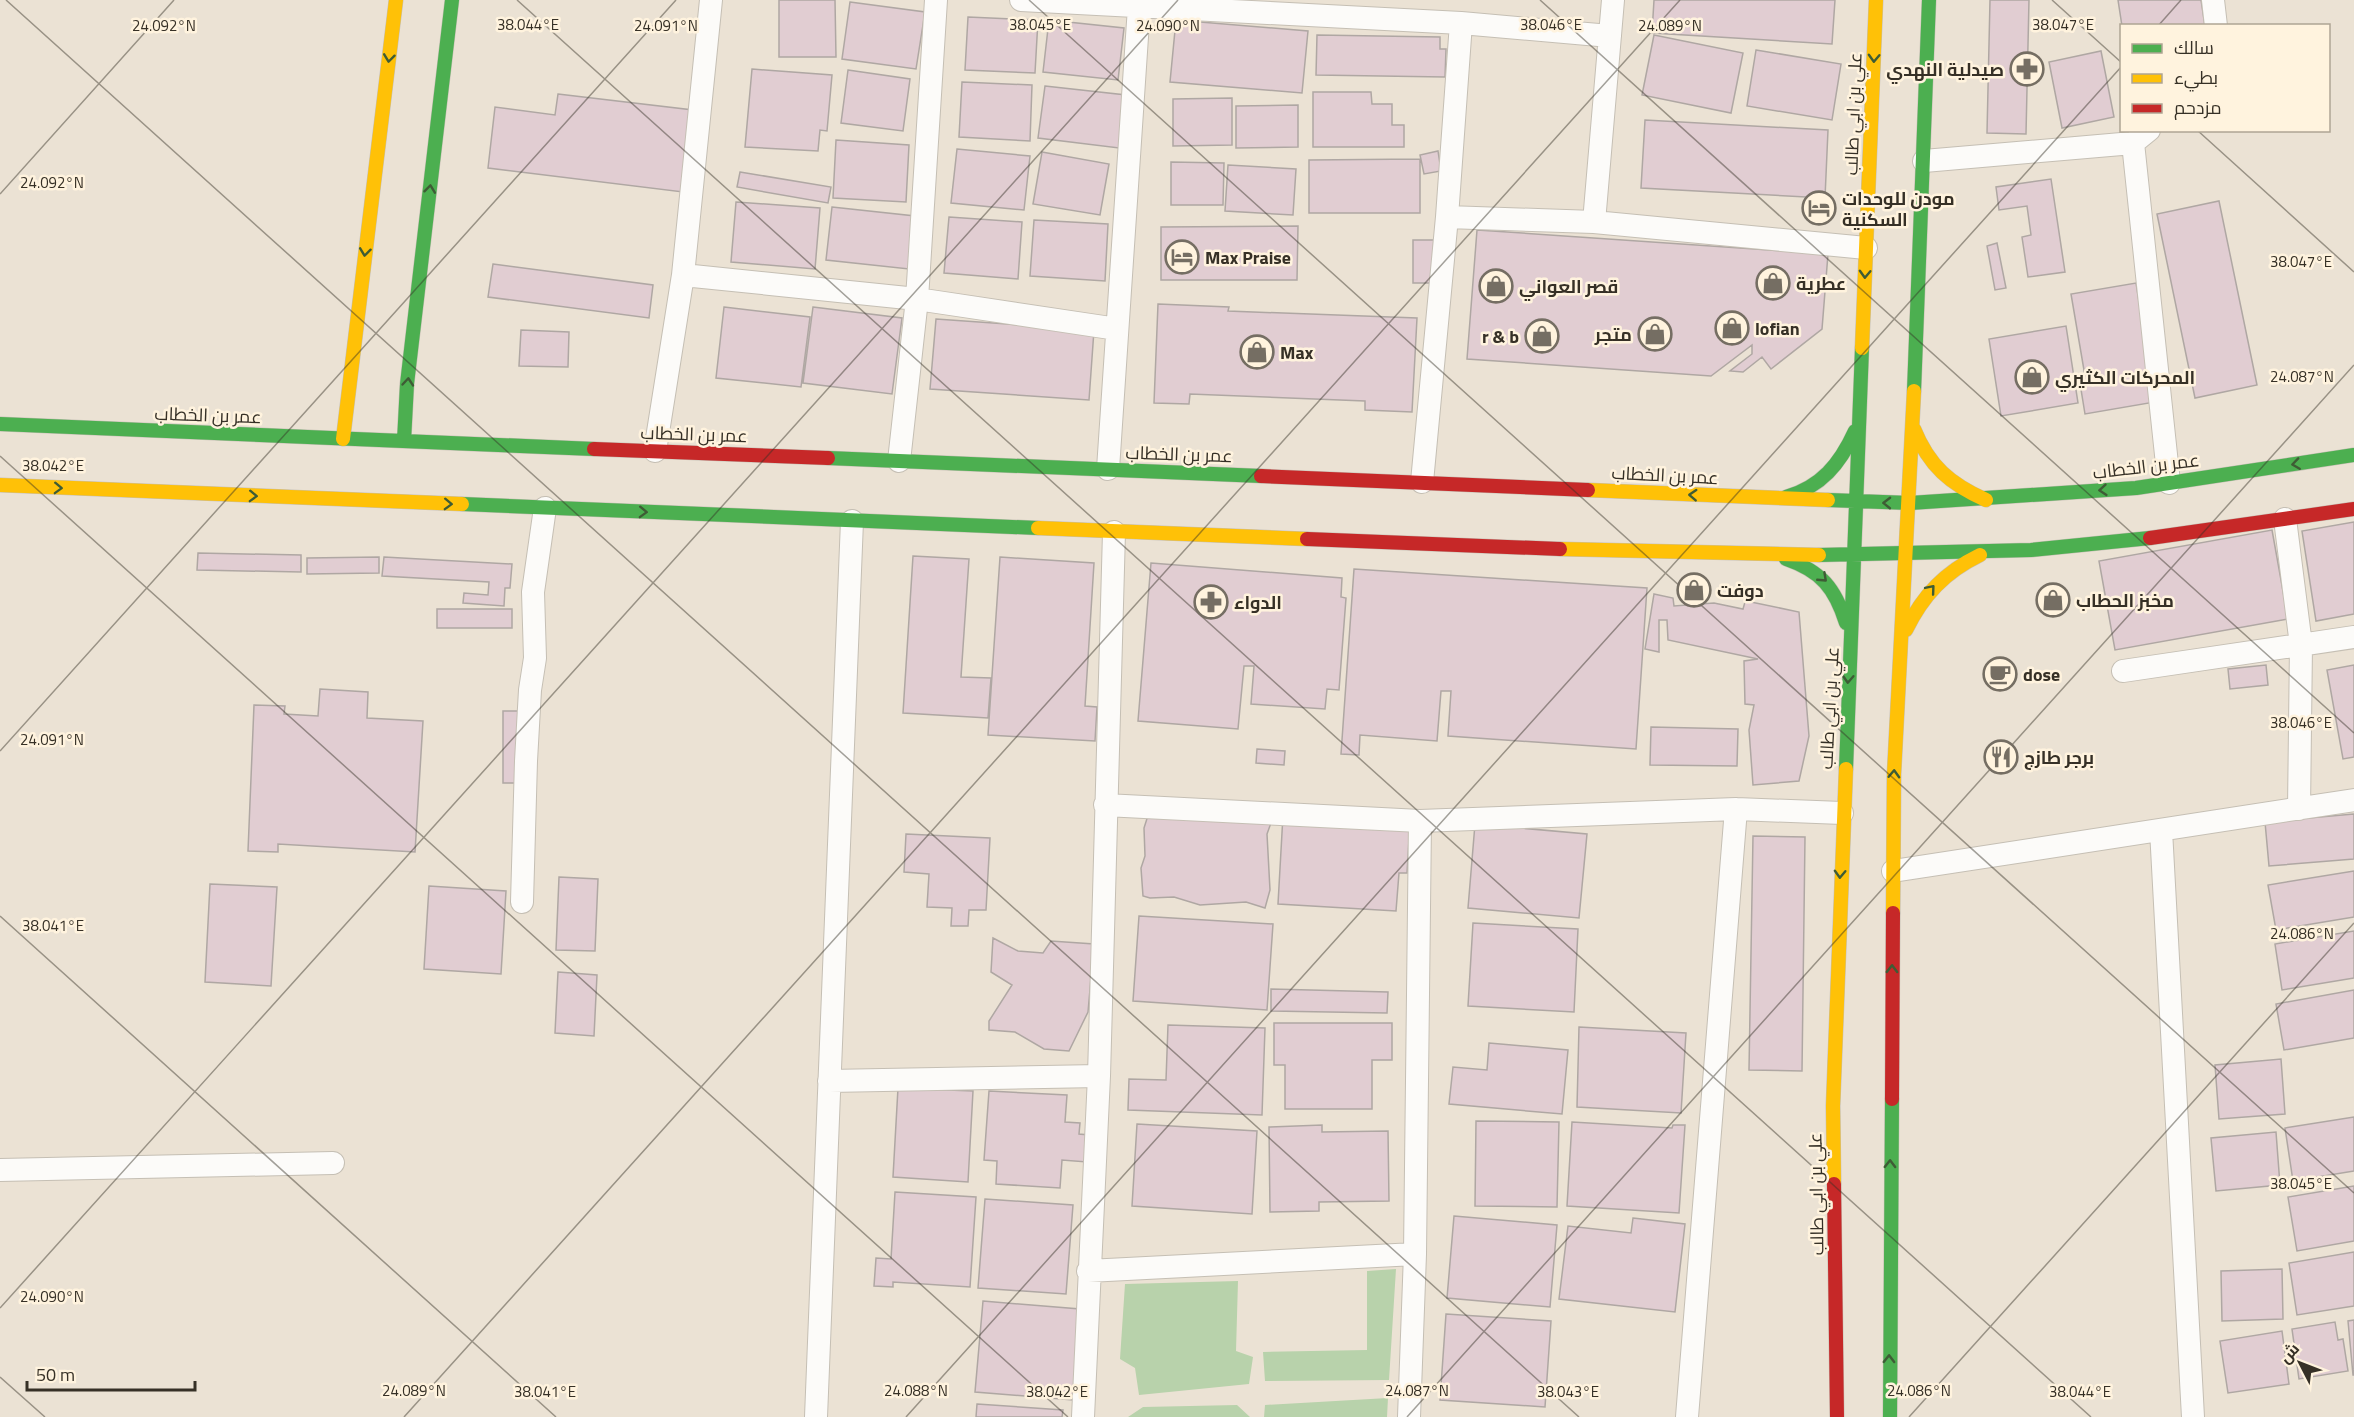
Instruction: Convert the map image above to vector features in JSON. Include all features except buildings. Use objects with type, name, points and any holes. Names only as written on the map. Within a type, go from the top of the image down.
[{"type":"street","points":[[343,439],[396,0]]},
{"type":"street","points":[[404,441],[407,384],[452,0]]},
{"type":"street","points":[[655,451],[683,274],[711,0]]},
{"type":"street","points":[[899,460],[917,300],[936,0]]},
{"type":"street","points":[[1021,0],[1461,23],[1610,36]]},
{"type":"street","points":[[1594,222],[1613,0]]},
{"type":"street","name":"علي بن ابي طالب","points":[[1837,1417],[1833,1106],[1842,813],[1876,0]]},
{"type":"street","points":[[1890,1417],[1894,774],[1910,504],[1929,0]]},
{"type":"street","points":[[2213,0],[2216,24]]},
{"type":"street","points":[[1108,469],[1139,7]]},
{"type":"street","points":[[1422,482],[1447,218],[1461,23]]},
{"type":"street","points":[[1924,161],[2141,137],[2169,483]]},
{"type":"street","points":[[1447,218],[1594,222],[1866,248]]},
{"type":"street","points":[[683,274],[917,300],[1117,329]]},
{"type":"street","points":[[1772,500],[1803,493],[1828,476],[1845,454],[1858,422]]},
{"type":"street","name":"عمر بن الخطاب","points":[[0,424],[1910,504],[1986,500],[2169,483],[2354,455]]},
{"type":"street","points":[[1913,426],[1923,454],[1938,474],[1960,489],[1986,500]]},
{"type":"street","points":[[0,485],[1578,550],[1853,556],[1987,552],[2146,538],[2354,509]]},
{"type":"street","points":[[522,902],[526,761],[530,690],[535,658],[533,592],[545,508]]},
{"type":"street","points":[[2285,519],[2301,645],[2299,809]]},
{"type":"street","points":[[816,1417],[852,521]]},
{"type":"street","points":[[1083,1417],[1098,1076],[1114,532]]},
{"type":"street","points":[[1902,639],[1915,609],[1934,584],[1956,566],[1987,552]]},
{"type":"street","points":[[1771,554],[1810,567],[1828,580],[1839,599],[1850,636]]},
{"type":"street","points":[[2123,671],[2354,637]]},
{"type":"street","points":[[1893,871],[2354,800]]},
{"type":"street","points":[[1105,805],[1420,821],[1736,809],[1842,813]]},
{"type":"street","points":[[1687,1417],[1736,809]]},
{"type":"street","points":[[1409,1417],[1415,1254],[1420,821]]},
{"type":"street","points":[[2161,830],[2193,1417]]},
{"type":"street","points":[[829,1081],[1098,1076]]},
{"type":"street","points":[[0,1170],[333,1163]]},
{"type":"street","points":[[1088,1271],[1415,1254]]},
{"type":"green space","points":[[1396,1269],[1389,1380],[1265,1381],[1263,1352],[1367,1350],[1367,1271]]},
{"type":"green space","points":[[1238,1281],[1236,1351],[1253,1357],[1249,1384],[1139,1395],[1135,1368],[1120,1359],[1125,1284]]},
{"type":"green space","points":[[1388,1398],[1387,1417],[1264,1417],[1265,1405]]},
{"type":"green space","points":[[1237,1405],[1250,1417],[1128,1417],[1143,1407]]},
{"type":"traffic: fast","points":[[404,441],[407,384],[452,0]]},
{"type":"traffic: fast","points":[[1914,391],[1929,0]]},
{"type":"traffic: fast","points":[[1846,769],[1862,348]]},
{"type":"traffic: fast","points":[[0,424],[594,449]]},
{"type":"traffic: fast","points":[[1786,497],[1809,487],[1828,473],[1843,454],[1855,431]]},
{"type":"traffic: fast","points":[[1828,500],[1910,503],[2136,488],[2354,455]]},
{"type":"traffic: fast","points":[[828,458],[1261,476]]},
{"type":"traffic: fast","points":[[462,504],[1038,528]]},
{"type":"traffic: fast","points":[[1819,555],[2031,550],[2150,538]]},
{"type":"traffic: fast","points":[[1786,559],[1809,569],[1825,582],[1837,600],[1846,623]]},
{"type":"traffic: fast","points":[[1890,1417],[1892,1099]]},
{"type":"traffic: slow","points":[[343,439],[396,0]]},
{"type":"traffic: slow","points":[[1862,348],[1876,0]]},
{"type":"traffic: slow","points":[[1893,913],[1894,774],[1914,391]]},
{"type":"traffic: slow","points":[[1914,429],[1934,464],[1942,472],[1951,480],[1986,500]]},
{"type":"traffic: slow","points":[[0,485],[462,504]]},
{"type":"traffic: slow","points":[[1588,490],[1828,500]]},
{"type":"traffic: slow","points":[[1038,528],[1307,539]]},
{"type":"traffic: slow","points":[[1560,549],[1819,555]]},
{"type":"traffic: slow","points":[[1906,630],[1920,606],[1936,586],[1956,569],[1980,555]]},
{"type":"traffic: slow","points":[[1834,1184],[1833,1106],[1846,769]]},
{"type":"traffic: jam","points":[[594,449],[828,458]]},
{"type":"traffic: jam","points":[[1261,476],[1588,490]]},
{"type":"traffic: jam","points":[[2150,538],[2354,509]]},
{"type":"traffic: jam","points":[[1307,539],[1560,549]]},
{"type":"traffic: jam","points":[[1892,1099],[1893,913]]},
{"type":"traffic: jam","points":[[1834,1184],[1837,1417]]},
{"type":"place","name":"صيدلية النهدي","points":[[2027,69]]},
{"type":"place","name":"مودن للوحدات السكنية","points":[[1819,208]]},
{"type":"place","name":"Max Praise","points":[[1182,257]]},
{"type":"place","name":"عطرية","points":[[1773,283]]},
{"type":"place","name":"قصر العواني","points":[[1496,286]]},
{"type":"place","name":"lofian","points":[[1732,328]]},
{"type":"place","name":"متجر","points":[[1655,334]]},
{"type":"place","name":"r & b","points":[[1542,336]]},
{"type":"place","name":"Max","points":[[1257,352]]},
{"type":"place","name":"المحركات الكثيري","points":[[2032,377]]},
{"type":"place","name":"دوفت","points":[[1694,590]]},
{"type":"place","name":"مخبز الحطاب","points":[[2053,600]]},
{"type":"place","name":"الدواء","points":[[1211,602]]},
{"type":"place","name":"dose","points":[[2000,674]]},
{"type":"place","name":"برجر طازج","points":[[2001,757]]}]
